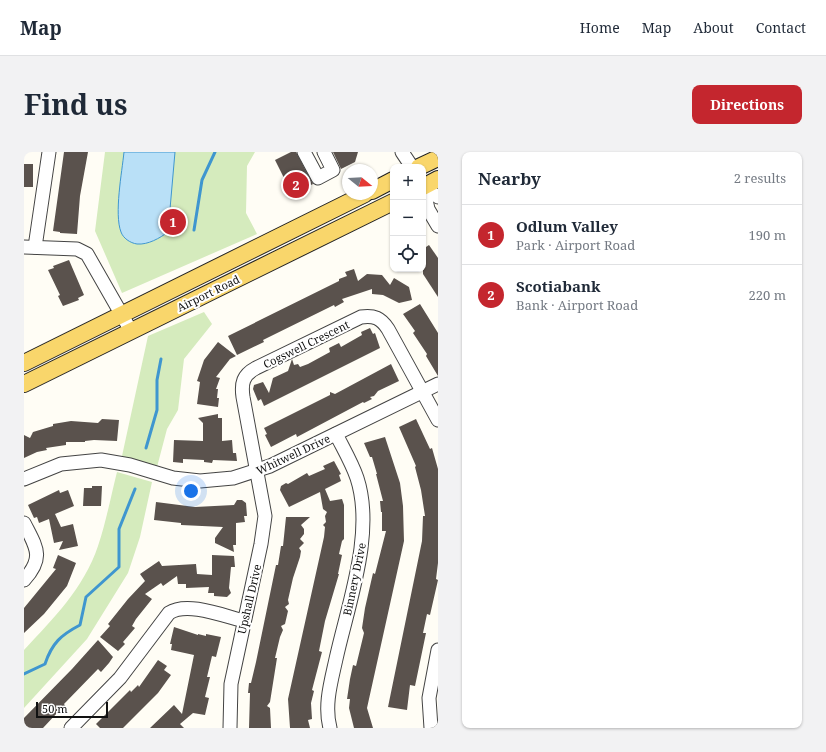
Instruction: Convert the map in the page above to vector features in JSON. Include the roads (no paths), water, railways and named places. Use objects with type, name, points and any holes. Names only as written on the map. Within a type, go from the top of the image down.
[{"type":"main road","points":[[425,164],[438,158]]},
{"type":"main road","points":[[426,185],[438,179]]},
{"type":"main road","points":[[378,188],[390,182]]},
{"type":"main road","name":"Airport Road","points":[[24,363],[353,200]]},
{"type":"main road","name":"Airport Road","points":[[24,384],[390,203]]},
{"type":"street","points":[[49,152],[30,247],[77,249],[87,254],[131,332]]},
{"type":"street","points":[[304,152],[318,178],[333,170],[324,152]]},
{"type":"street","points":[[402,152],[410,164]]},
{"type":"street","points":[[426,188],[438,197]]},
{"type":"street","points":[[426,200],[428,209],[438,226]]},
{"type":"street","name":"Cogswell Crescent","points":[[257,471],[241,387],[246,376],[256,368],[361,317],[371,316],[384,322],[424,391],[438,420]]},
{"type":"street","name":"Whitwell Drive","points":[[24,479],[61,464],[94,460],[121,463],[173,478],[187,480],[233,478],[257,471],[438,384]]},
{"type":"street","name":"Binnery Drive","points":[[330,728],[328,711],[330,686],[362,547],[364,522],[361,494],[357,477],[336,434]]},
{"type":"street","name":"Upshall Drive","points":[[230,728],[231,684],[264,524],[264,507],[257,471]]},
{"type":"street","points":[[24,523],[37,549],[37,558],[35,566],[24,580]]},
{"type":"street","points":[[71,728],[120,678],[169,613],[174,610],[190,608],[244,621]]},
{"type":"street","points":[[430,728],[429,698],[438,650]]},
{"type":"water","points":[[124,152],[175,152],[168,232],[158,239],[150,242],[141,244],[132,243],[123,236],[121,232],[118,204]]},
{"type":"waterway","points":[[194,230],[202,180],[215,152]]},
{"type":"waterway","points":[[146,448],[157,410],[157,380],[161,359]]},
{"type":"waterway","points":[[24,674],[45,664],[51,650],[58,640],[80,625],[86,597],[119,567],[119,529],[135,489]]},
{"type":"place","name":"Scotiabank","points":[[296,185]]},
{"type":"place","name":"Odlum Valley","points":[[173,222]]}]
